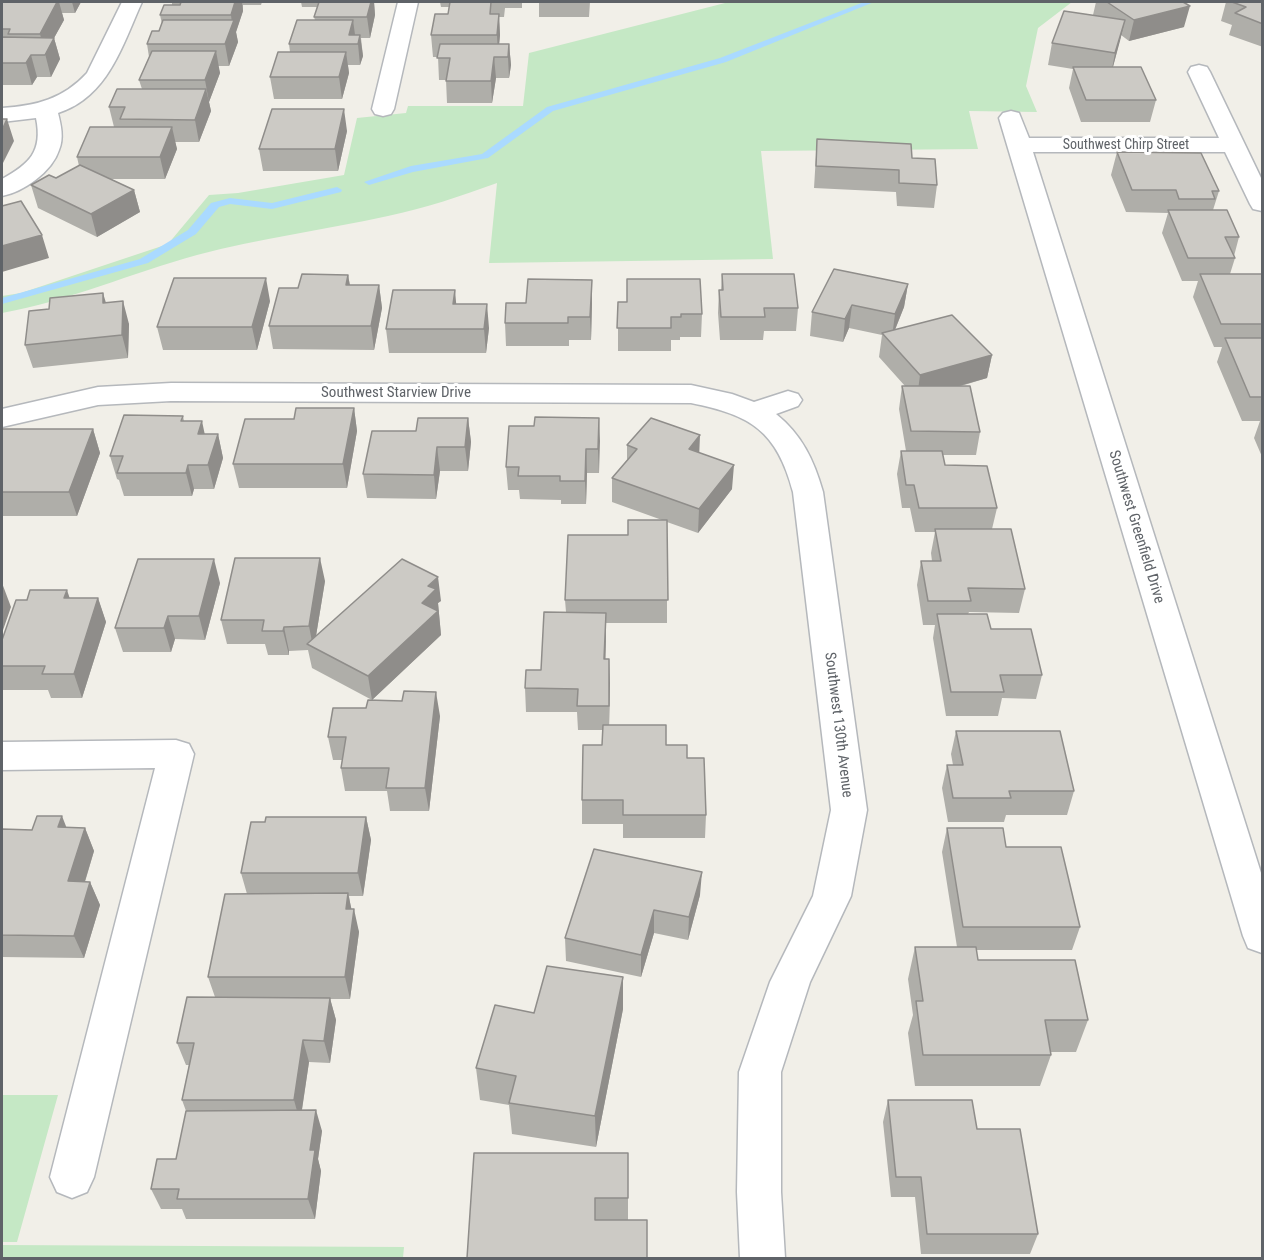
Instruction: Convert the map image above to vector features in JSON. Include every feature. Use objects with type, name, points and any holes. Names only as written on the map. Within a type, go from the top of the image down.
[{"type":"street","points":[[2,115],[46,110],[77,96],[97,76],[132,2]]},
{"type":"street","points":[[383,109],[408,2]]},
{"type":"street","points":[[1199,72],[1263,204]]},
{"type":"street","points":[[2,189],[42,163],[51,139],[46,110]]},
{"type":"street","name":"Southwest Chirp Street","points":[[1015,132],[1233,145]]},
{"type":"street","name":"Southwest Greenfield Drive","points":[[1015,132],[1263,936]]},
{"type":"street","name":"Southwest Starview Drive","points":[[2,418],[98,396],[171,392],[691,394],[722,400],[754,412]]},
{"type":"street","points":[[754,412],[788,400]]},
{"type":"street","name":"Southwest 130th Avenue","points":[[754,412],[788,440],[803,472],[808,492],[849,810],[832,896],[790,981],[760,1072],[759,1192],[763,1258]]},
{"type":"street","points":[[2,756],[176,754],[72,1177]]},
{"type":"green space","points":[[729,2],[1072,2],[1038,28],[1026,86],[1037,112],[969,111],[978,149],[761,151],[773,259],[489,263],[497,183],[402,213],[197,255],[76,294],[2,313],[2,296],[21,293],[168,244],[209,195],[238,193],[344,175],[357,118],[406,113],[408,106],[523,106],[529,53]]},
{"type":"green space","points":[[2,1095],[58,1095],[17,1242],[2,1242]]},
{"type":"green space","points":[[2,1245],[404,1247],[403,1258],[2,1258]]},
{"type":"building","points":[[2,2],[57,2],[40,34],[8,34],[10,29],[2,29]]},
{"type":"building","points":[[181,2],[235,2],[231,15],[160,15],[164,5],[180,5]]},
{"type":"building","points":[[319,2],[371,2],[367,17],[314,17]]},
{"type":"building","points":[[450,2],[491,2],[490,14],[499,14],[497,35],[431,35],[435,14],[448,14]]},
{"type":"building","points":[[1107,2],[1183,2],[1190,6],[1134,20]]},
{"type":"building","points":[[1232,2],[1263,2],[1263,24],[1235,13],[1246,7]]},
{"type":"building","points":[[1064,11],[1125,20],[1115,53],[1052,43]]},
{"type":"building","points":[[163,20],[234,20],[225,44],[147,44],[152,31],[159,31]]},
{"type":"building","points":[[297,20],[353,20],[349,35],[360,35],[358,44],[289,44]]},
{"type":"building","points":[[2,37],[54,38],[45,55],[31,55],[26,63],[2,63]]},
{"type":"building","points":[[440,44],[509,44],[508,57],[494,57],[491,81],[446,81],[450,58],[437,58]]},
{"type":"building","points":[[152,51],[216,51],[205,80],[139,80]]},
{"type":"building","points":[[278,52],[346,52],[339,77],[270,77]]},
{"type":"building","points":[[1073,67],[1141,67],[1156,100],[1086,100]]},
{"type":"building","points":[[117,89],[206,89],[195,120],[120,119],[125,107],[109,107]]},
{"type":"building","points":[[272,109],[344,109],[335,149],[259,149]]},
{"type":"building","points":[[2,119],[7,119],[2,130]]},
{"type":"building","points":[[90,127],[172,127],[160,157],[77,157]]},
{"type":"building","points":[[817,139],[911,144],[912,158],[935,159],[937,185],[899,183],[899,170],[816,166]]},
{"type":"building","points":[[1117,152],[1201,153],[1219,191],[1212,191],[1215,199],[1179,199],[1176,190],[1132,190]]},
{"type":"building","points":[[80,165],[134,190],[91,214],[31,185],[49,175],[56,178]]},
{"type":"building","points":[[21,201],[42,235],[2,246],[2,206]]},
{"type":"building","points":[[1168,210],[1227,210],[1239,237],[1225,237],[1235,258],[1188,258]]},
{"type":"building","points":[[834,269],[908,284],[895,314],[852,305],[845,319],[812,312]]},
{"type":"building","points":[[302,274],[348,275],[346,285],[379,285],[371,326],[269,326],[279,288],[298,288]]},
{"type":"building","points":[[722,274],[794,274],[798,308],[764,308],[765,317],[721,317],[719,290],[723,290]]},
{"type":"building","points":[[1200,274],[1263,274],[1263,324],[1221,324]]},
{"type":"building","points":[[174,278],[266,278],[252,327],[157,327]]},
{"type":"building","points":[[528,279],[592,280],[590,317],[568,317],[568,323],[505,323],[506,303],[526,303]]},
{"type":"building","points":[[627,279],[700,279],[702,314],[681,314],[681,317],[671,317],[671,328],[617,328],[618,302],[627,302]]},
{"type":"building","points":[[393,290],[455,290],[453,304],[487,304],[484,329],[386,329]]},
{"type":"building","points":[[103,293],[103,303],[123,301],[122,335],[25,345],[29,311],[49,309],[50,298]]},
{"type":"building","points":[[952,315],[992,355],[920,375],[882,333]]},
{"type":"building","points":[[1225,338],[1263,338],[1263,397],[1250,397]]},
{"type":"building","points":[[902,386],[970,386],[980,432],[911,431]]},
{"type":"building","points":[[296,408],[354,408],[343,464],[233,464],[245,419],[294,419]]},
{"type":"building","points":[[124,415],[183,416],[181,421],[202,421],[198,434],[218,434],[208,465],[188,465],[186,473],[117,473],[123,456],[110,456]]},
{"type":"building","points":[[535,417],[599,418],[598,449],[586,449],[585,481],[560,481],[560,476],[518,476],[519,467],[506,467],[509,426],[534,426]]},
{"type":"building","points":[[418,418],[468,418],[465,447],[437,447],[434,475],[363,474],[372,431],[416,431]]},
{"type":"building","points":[[651,418],[700,435],[689,449],[734,465],[699,509],[612,478],[637,449],[627,445]]},
{"type":"building","points":[[2,429],[93,429],[69,492],[2,492]]},
{"type":"building","points":[[901,451],[942,451],[945,465],[987,466],[997,508],[919,508],[914,485],[906,485]]},
{"type":"building","points":[[628,520],[667,520],[668,600],[565,600],[568,535],[628,535]]},
{"type":"building","points":[[935,529],[1011,529],[1025,589],[968,588],[971,601],[928,601],[921,561],[941,561]]},
{"type":"building","points":[[235,558],[320,558],[309,626],[284,627],[283,631],[262,631],[264,620],[221,620]]},
{"type":"building","points":[[138,559],[214,559],[199,616],[168,616],[164,628],[115,628]]},
{"type":"building","points":[[402,559],[438,577],[428,586],[436,589],[422,603],[438,611],[368,676],[307,644]]},
{"type":"building","points":[[30,590],[67,590],[64,598],[98,598],[74,674],[42,674],[45,666],[2,666],[2,640],[16,600],[27,600]]},
{"type":"building","points":[[544,612],[606,613],[604,659],[609,659],[609,706],[577,706],[578,689],[525,688],[526,670],[541,670]]},
{"type":"building","points":[[937,614],[987,614],[991,629],[1031,629],[1042,675],[1000,675],[1004,692],[951,692]]},
{"type":"building","points":[[404,691],[436,692],[425,788],[386,788],[389,768],[341,768],[346,737],[328,737],[333,708],[366,708],[368,700],[402,701]]},
{"type":"building","points":[[603,725],[666,725],[666,745],[687,745],[687,758],[704,758],[706,815],[623,815],[623,800],[582,800],[583,745],[602,745]]},
{"type":"building","points":[[956,731],[1060,731],[1074,791],[1009,791],[1011,798],[953,798],[947,765],[963,765]]},
{"type":"building","points":[[37,816],[62,816],[58,827],[85,828],[68,881],[90,882],[74,936],[2,935],[2,829],[32,830]]},
{"type":"building","points":[[266,817],[366,817],[358,873],[241,873],[251,822],[265,822]]},
{"type":"building","points":[[947,828],[1003,828],[1006,847],[1061,847],[1080,927],[963,927]]},
{"type":"building","points":[[594,849],[702,872],[689,917],[654,910],[641,955],[565,938]]},
{"type":"building","points":[[348,893],[346,909],[354,909],[345,977],[208,977],[225,894]]},
{"type":"building","points":[[915,947],[976,947],[978,960],[1075,960],[1088,1020],[1045,1020],[1051,1055],[923,1055],[916,1001],[923,1001]]},
{"type":"building","points":[[547,966],[623,977],[595,1116],[509,1103],[516,1076],[476,1068],[495,1005],[534,1013]]},
{"type":"building","points":[[187,997],[330,998],[324,1041],[303,1040],[294,1100],[182,1100],[194,1043],[177,1043]]},
{"type":"building","points":[[888,1100],[972,1100],[977,1129],[1020,1129],[1038,1234],[927,1234],[921,1177],[896,1177]]},
{"type":"building","points":[[316,1110],[310,1150],[315,1150],[308,1199],[177,1199],[179,1189],[151,1189],[157,1159],[176,1159],[186,1111]]},
{"type":"building","points":[[474,1153],[628,1153],[628,1198],[595,1198],[595,1220],[647,1220],[647,1258],[467,1258]]},
{"type":"waterway","points":[[369,182],[411,169],[485,156],[550,109],[723,60],[870,2]]},
{"type":"waterway","points":[[2,301],[144,261],[192,232],[215,205],[230,201],[272,206],[337,190]]}]
